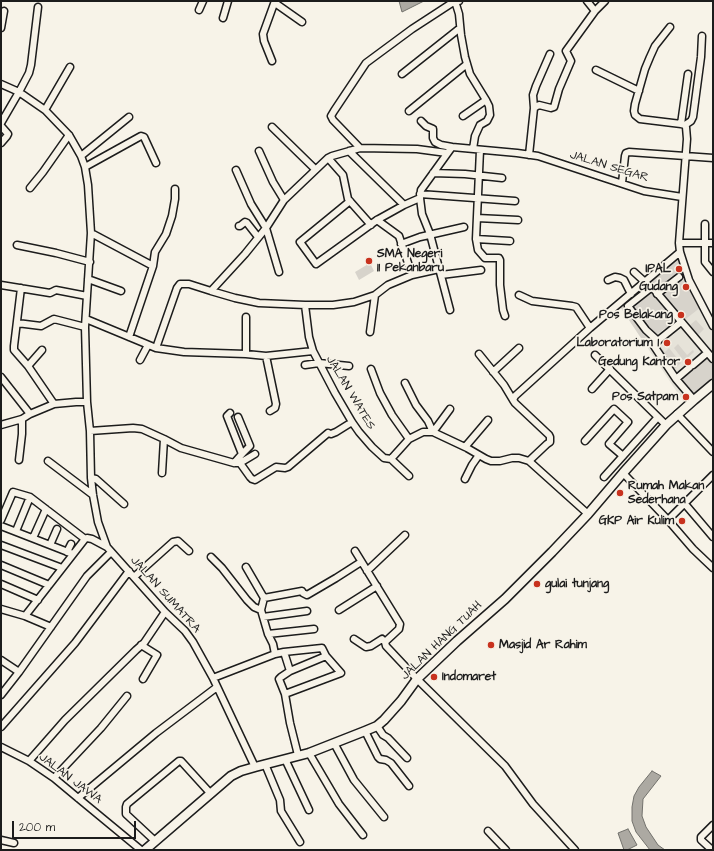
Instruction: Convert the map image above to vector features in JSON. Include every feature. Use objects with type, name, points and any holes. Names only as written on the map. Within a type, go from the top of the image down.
[{"type":"main road","name":"JALAN HANG TUAH","points":[[145,850],[231,776],[241,771],[309,753],[377,726],[401,701],[417,679],[457,641],[505,599],[552,552],[588,514],[666,425],[713,384]]},
{"type":"street","points":[[200,10],[203,1]]},
{"type":"street","points":[[223,18],[228,1]]},
{"type":"street","points":[[455,1],[459,14],[461,35],[470,74],[489,106],[490,115],[487,121],[480,125],[475,136],[479,175],[476,239],[478,250],[482,256],[487,258],[499,258],[500,260],[500,285],[505,316]]},
{"type":"street","points":[[360,148],[333,120],[332,116],[334,111],[366,64],[412,29],[455,1],[460,1]]},
{"type":"street","points":[[587,1],[595,11]]},
{"type":"street","points":[[534,108],[539,106],[554,107],[559,89],[571,62],[566,51],[595,11],[605,1]]},
{"type":"street","points":[[272,62],[263,34],[275,2],[302,22]]},
{"type":"street","points":[[1,123],[30,69],[38,8]]},
{"type":"street","points":[[1,28],[4,11]]},
{"type":"street","points":[[670,27],[656,46],[645,70],[635,104],[635,115],[640,119],[683,125],[691,121],[693,117],[702,57],[702,36]]},
{"type":"street","points":[[402,74],[460,28]]},
{"type":"street","points":[[529,155],[534,108],[533,95],[550,54]]},
{"type":"street","points":[[409,111],[467,64]]},
{"type":"street","points":[[45,110],[70,67]]},
{"type":"street","points":[[596,70],[639,91]]},
{"type":"street","points":[[688,74],[683,125],[687,129],[686,156],[679,243],[680,252],[689,280],[713,326]]},
{"type":"street","name":"JALAN SUMATRA","points":[[1,84],[19,92],[45,110],[69,135],[81,156],[85,167],[88,185],[91,233],[85,327],[91,478],[98,522],[107,547],[165,612],[185,631],[193,642],[213,678],[255,767]]},
{"type":"street","points":[[463,116],[486,100]]},
{"type":"street","points":[[81,156],[129,117]]},
{"type":"street","name":"JALAN SEGAR","points":[[421,121],[426,126],[434,130],[435,142],[441,145],[538,156],[644,191],[682,196]]},
{"type":"street","points":[[1,126],[8,134],[1,143]]},
{"type":"street","points":[[272,127],[315,169]]},
{"type":"street","points":[[30,188],[69,135]]},
{"type":"street","points":[[85,167],[140,136],[144,137],[156,163]]},
{"type":"street","points":[[450,310],[430,234],[422,214],[420,196],[421,190],[452,147]]},
{"type":"street","points":[[211,291],[245,254],[266,228],[284,200],[328,158],[360,148],[417,149],[447,153]]},
{"type":"street","points":[[259,151],[273,182],[284,200]]},
{"type":"street","points":[[349,151],[404,205]]},
{"type":"street","points":[[622,183],[626,153],[629,152],[713,158]]},
{"type":"street","points":[[328,158],[343,175],[348,199],[371,225]]},
{"type":"street","points":[[236,170],[251,204],[266,228],[279,272]]},
{"type":"street","points":[[433,173],[479,175],[502,178]]},
{"type":"street","points":[[129,337],[153,266],[154,252],[166,234],[172,216],[175,188]]},
{"type":"street","points":[[350,201],[300,242],[316,264],[378,220],[420,196],[515,201]]},
{"type":"street","points":[[477,218],[518,220]]},
{"type":"street","points":[[378,220],[399,236],[412,275]]},
{"type":"street","points":[[239,226],[245,222],[258,237]]},
{"type":"street","points":[[705,224],[705,262],[713,272]]},
{"type":"street","points":[[401,244],[430,234],[464,227]]},
{"type":"street","points":[[91,233],[153,266]]},
{"type":"street","points":[[476,239],[510,241]]},
{"type":"street","points":[[679,243],[713,243]]},
{"type":"street","points":[[17,245],[90,262]]},
{"type":"street","points":[[513,400],[515,396],[590,328],[680,252]]},
{"type":"street","points":[[156,348],[177,288],[180,284],[189,284],[235,298],[260,303],[333,305],[354,302],[375,295],[388,284],[412,275],[481,270]]},
{"type":"street","points":[[634,272],[645,282]]},
{"type":"street","points":[[608,280],[615,277],[624,280],[631,294]]},
{"type":"street","points":[[657,294],[679,277]]},
{"type":"street","points":[[88,279],[121,291]]},
{"type":"street","points":[[1,285],[50,293],[56,290],[88,296]]},
{"type":"street","points":[[658,341],[646,330],[628,306],[652,287],[713,359]]},
{"type":"street","points":[[20,288],[14,350],[28,366],[54,404]]},
{"type":"street","points":[[370,332],[375,295]]},
{"type":"street","points":[[519,295],[532,300],[576,307],[590,328]]},
{"type":"street","name":"JALAN WATES","points":[[305,305],[309,337],[313,351],[352,422],[372,447],[384,458],[391,459],[409,476]]},
{"type":"street","points":[[246,317],[246,354]]},
{"type":"street","points":[[17,322],[42,326],[54,319],[85,327]]},
{"type":"street","points":[[86,319],[156,348],[184,352],[266,356],[313,351]]},
{"type":"street","points":[[681,322],[655,343],[654,346],[676,379],[694,400]]},
{"type":"street","points":[[140,360],[148,345]]},
{"type":"street","points":[[494,372],[519,348]]},
{"type":"street","points":[[28,366],[42,350]]},
{"type":"street","points":[[676,379],[707,353]]},
{"type":"street","points":[[479,354],[504,385],[513,400],[550,437],[550,442],[529,461]]},
{"type":"street","points":[[595,355],[666,425]]},
{"type":"street","points":[[266,356],[276,404],[275,408],[270,411]]},
{"type":"street","points":[[305,365],[319,363],[349,366]]},
{"type":"street","points":[[371,369],[380,393],[392,415],[409,439]]},
{"type":"street","points":[[592,389],[610,369]]},
{"type":"street","points":[[1,377],[30,414]]},
{"type":"street","points":[[405,383],[416,405],[428,421],[433,432]]},
{"type":"street","points":[[1,425],[22,419],[54,404],[87,402]]},
{"type":"street","points":[[585,441],[614,409],[628,422],[609,444],[623,456]]},
{"type":"street","points":[[433,432],[450,410]]},
{"type":"street","points":[[230,413],[227,416],[242,454]]},
{"type":"street","points":[[677,414],[713,452]]},
{"type":"street","points":[[237,463],[242,454],[250,446],[238,417]]},
{"type":"street","points":[[604,477],[658,417]]},
{"type":"street","points":[[18,460],[22,434],[22,419]]},
{"type":"street","points":[[465,447],[488,420]]},
{"type":"street","points":[[90,431],[133,428],[142,429],[180,448],[237,463],[250,477],[255,480],[276,467],[288,467],[327,431],[332,434],[352,422]]},
{"type":"street","points":[[391,459],[409,439],[423,432],[433,432],[465,447],[486,460],[500,461],[519,458],[529,461],[588,514]]},
{"type":"street","points":[[162,473],[164,439]]},
{"type":"street","points":[[237,463],[255,454]]},
{"type":"street","points":[[465,479],[479,455]]},
{"type":"street","points":[[48,461],[93,495]]},
{"type":"street","points":[[623,473],[668,520],[693,549],[713,568]]},
{"type":"street","points":[[668,520],[713,475]]},
{"type":"street","points":[[91,478],[96,479],[124,504]]},
{"type":"street","points":[[1,520],[13,492],[30,497],[86,539],[92,539],[107,547]]},
{"type":"street","points":[[16,532],[30,497]]},
{"type":"street","points":[[685,504],[713,537]]},
{"type":"street","points":[[33,538],[46,509]]},
{"type":"street","points":[[1,526],[70,553]]},
{"type":"street","points":[[50,545],[57,529]]},
{"type":"street","points":[[367,571],[405,535]]},
{"type":"street","points":[[25,616],[62,568],[70,553],[86,539]]},
{"type":"street","points":[[134,576],[173,542],[178,541],[189,552]]},
{"type":"street","points":[[70,553],[71,544]]},
{"type":"street","points":[[1,545],[62,568]]},
{"type":"street","points":[[355,551],[400,624],[399,629],[385,642]]},
{"type":"street","points":[[1,695],[87,576],[112,552]]},
{"type":"street","points":[[211,556],[247,600],[254,607],[261,610]]},
{"type":"street","points":[[264,598],[302,591],[307,595],[361,562]]},
{"type":"street","points":[[1,565],[49,585]]},
{"type":"street","points":[[246,567],[264,598],[261,610],[275,654]]},
{"type":"street","points":[[1,727],[75,643],[129,571]]},
{"type":"street","points":[[1,584],[38,600]]},
{"type":"street","points":[[339,610],[377,586]]},
{"type":"street","points":[[1,609],[25,616],[51,627]]},
{"type":"street","points":[[263,617],[307,611]]},
{"type":"street","points":[[29,761],[65,720],[144,642],[165,612]]},
{"type":"street","points":[[268,634],[314,629]]},
{"type":"street","points":[[354,639],[366,647],[371,646],[382,639],[386,646],[417,679],[505,766],[533,804],[575,850]]},
{"type":"street","points":[[141,645],[157,655],[143,679]]},
{"type":"street","points":[[213,678],[275,654],[322,648],[326,656],[345,679]]},
{"type":"street","points":[[284,652],[290,671]]},
{"type":"street","points":[[298,755],[285,694],[279,679],[290,671],[326,656]]},
{"type":"street","points":[[1,660],[19,672]]},
{"type":"street","points":[[285,694],[341,673]]},
{"type":"street","points":[[78,798],[156,733],[217,687]]},
{"type":"street","points":[[54,778],[101,728],[127,696]]},
{"type":"street","points":[[377,726],[383,735],[388,738],[407,758]]},
{"type":"street","points":[[365,731],[378,757],[391,763],[409,786]]},
{"type":"street","points":[[334,743],[354,780],[384,817]]},
{"type":"street","name":"JALAN JAWA","points":[[1,747],[29,761],[54,778],[141,850]]},
{"type":"street","points":[[309,753],[338,804],[363,835]]},
{"type":"street","points":[[285,759],[309,810]]},
{"type":"street","points":[[155,841],[126,814],[127,804],[179,761],[181,761],[211,794]]},
{"type":"street","points":[[265,764],[280,800],[281,811],[300,842]]},
{"type":"street","points":[[712,850],[701,840],[701,837],[713,825]]},
{"type":"street","points":[[488,831],[506,850]]},
{"type":"street","points":[[1,840],[14,843]]},
{"type":"shaded area","points":[[399,1],[424,1],[402,12]]},
{"type":"shaded area","points":[[680,254],[713,329],[713,381],[685,404],[619,305]]},
{"type":"shaded area","points":[[680,254],[701,307],[669,332],[665,328],[655,336],[648,333],[643,341],[619,305]]},
{"type":"shaded area","points":[[370,263],[374,271],[359,280],[355,272]]},
{"type":"shaded area","points":[[696,320],[704,329],[698,335],[690,325]]},
{"type":"shaded area","points":[[678,344],[687,355],[693,350],[694,352],[684,361],[674,348]]},
{"type":"shaded area","points":[[669,348],[681,363],[674,369],[672,369],[659,352],[662,349],[665,352]]},
{"type":"shaded area","points":[[707,353],[713,359],[713,381],[692,398],[676,379]]},
{"type":"shaded area","points":[[652,771],[661,776],[643,799],[642,816],[646,827],[658,845],[665,850],[650,850],[636,832],[632,821],[634,796],[639,787]]},
{"type":"shaded area","points":[[628,829],[637,845],[624,850],[618,833]]},
{"type":"place","name":"SMA Negeri 11 Pekanbaru","points":[[369,261]]},
{"type":"place","name":"IPAL","points":[[679,269]]},
{"type":"place","name":"Gudang","points":[[686,287]]},
{"type":"place","name":"Pos Belakang","points":[[681,315]]},
{"type":"place","name":"Laboratorium 1","points":[[667,343]]},
{"type":"place","name":"Gedung Kantor","points":[[688,362]]},
{"type":"place","name":"Pos Satpam","points":[[686,397]]},
{"type":"place","name":"Rumah Makan Sederhana","points":[[620,493]]},
{"type":"place","name":"GKP Air Kulim","points":[[682,521]]},
{"type":"place","name":"gulai tunjang","points":[[537,584]]},
{"type":"place","name":"Masjid Ar Rahim","points":[[491,645]]},
{"type":"place","name":"Indomaret","points":[[434,677]]}]
